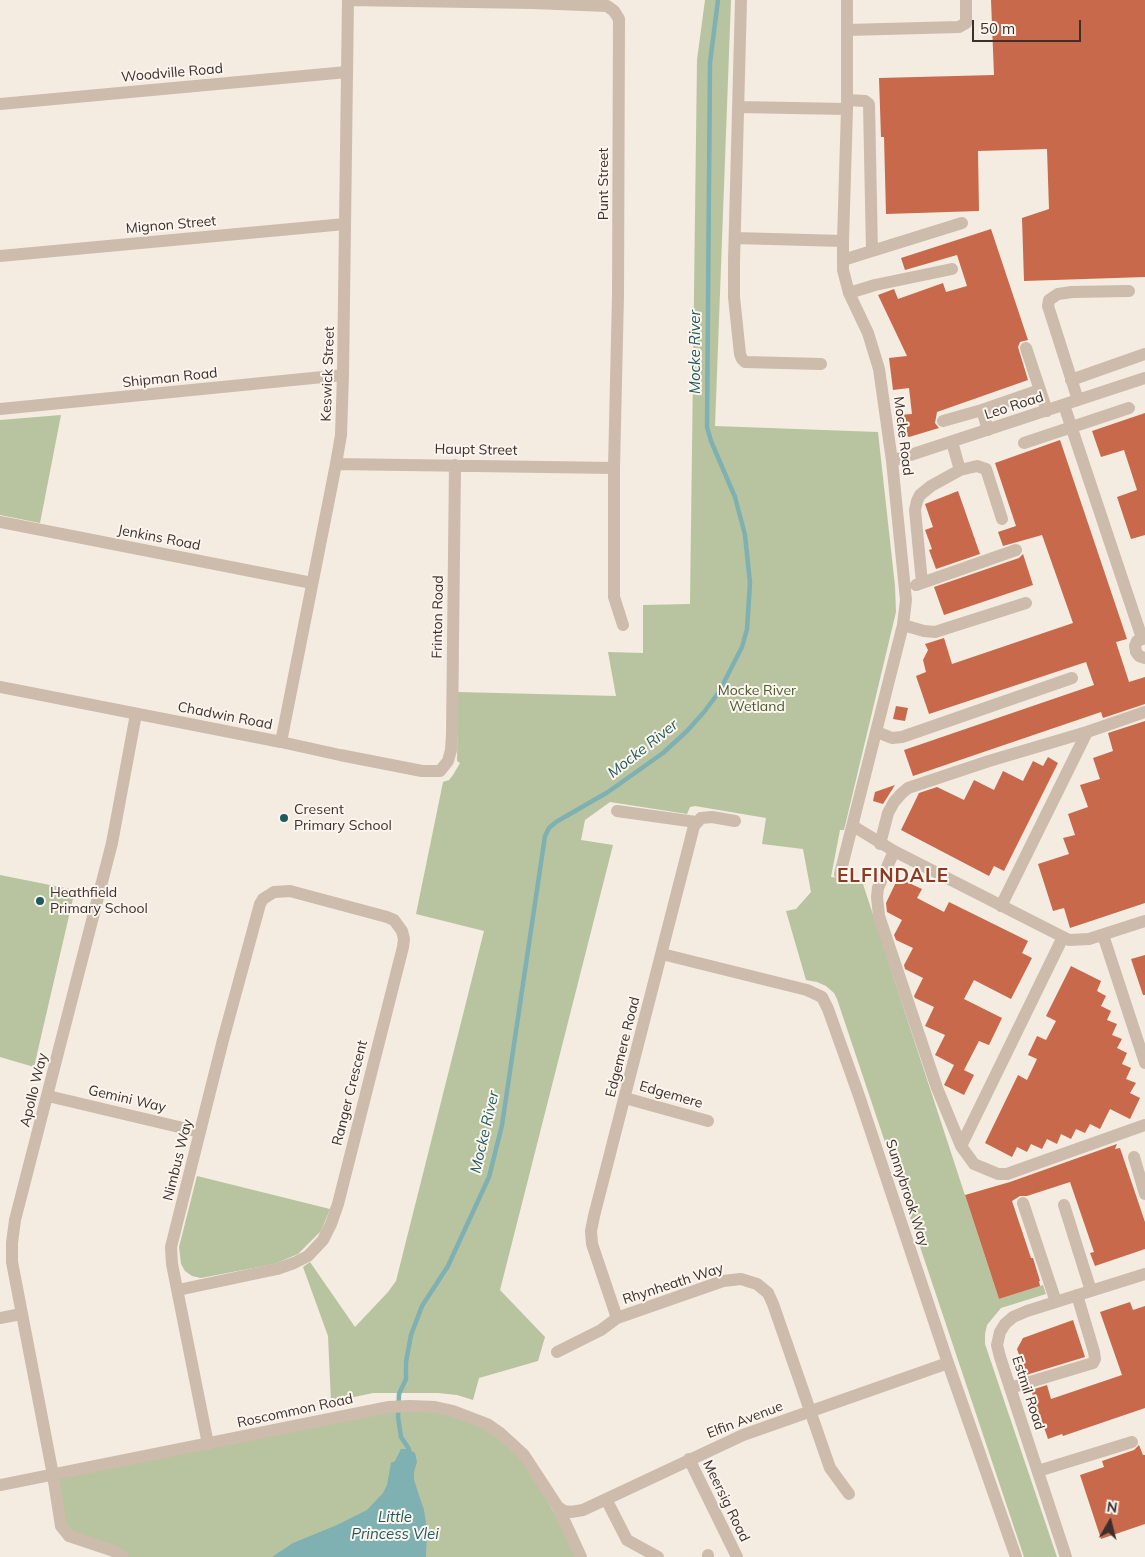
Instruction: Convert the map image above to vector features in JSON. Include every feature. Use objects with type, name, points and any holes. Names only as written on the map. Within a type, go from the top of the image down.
[{"type":"street","name":"Punt Street","points":[[348,0],[533,1],[608,6],[619,19],[614,597],[623,625]]},
{"type":"street","name":"Keswick Street","points":[[280,742],[336,464],[341,426],[348,0]]},
{"type":"street","points":[[741,0],[734,297],[738,344],[742,359],[746,362],[821,364]]},
{"type":"street","name":"Mocke Road","points":[[840,874],[906,615],[906,586],[897,520],[892,461],[879,369],[868,334],[845,281],[843,241],[847,105],[847,0]]},
{"type":"street","points":[[847,30],[960,27],[966,23],[966,0]]},
{"type":"street","name":"Woodville Road","points":[[0,104],[348,72]]},
{"type":"street","points":[[738,107],[847,105],[865,100],[869,104],[872,251]]},
{"type":"street","points":[[843,260],[962,223]]},
{"type":"street","name":"Mignon Street","points":[[0,256],[345,224]]},
{"type":"street","points":[[735,238],[843,241]]},
{"type":"street","points":[[849,293],[875,285],[952,269]]},
{"type":"street","points":[[1078,400],[1048,306],[1049,300],[1058,294],[1072,292],[1129,291]]},
{"type":"street","points":[[1026,348],[1047,411]]},
{"type":"street","points":[[1072,380],[1145,354]]},
{"type":"street","name":"Shipman Road","points":[[0,409],[343,376]]},
{"type":"street","name":"Leo Road","points":[[892,461],[1145,378]]},
{"type":"street","points":[[943,421],[1040,390]]},
{"type":"street","points":[[1064,405],[1143,638],[1137,642],[1135,646],[1136,652],[1139,656],[1145,658]]},
{"type":"street","points":[[1024,443],[1129,408]]},
{"type":"street","points":[[982,410],[988,430]]},
{"type":"street","points":[[952,442],[960,470]]},
{"type":"street","name":"Haupt Street","points":[[336,464],[614,468]]},
{"type":"street","name":"Frinton Road","points":[[444,767],[451,750],[452,734],[455,465]]},
{"type":"street","points":[[922,583],[915,510],[920,495],[931,486],[960,470],[977,466],[986,469],[1002,519]]},
{"type":"street","name":"Jenkins Road","points":[[0,522],[312,583]]},
{"type":"street","points":[[906,586],[922,583],[1016,550]]},
{"type":"street","points":[[903,625],[924,631],[936,632],[1026,603]]},
{"type":"street","points":[[877,732],[892,738],[902,737],[1072,678]]},
{"type":"street","name":"Chadwin Road","points":[[0,687],[422,771],[440,770],[444,767]]},
{"type":"street","points":[[880,844],[888,813],[900,794],[908,788],[988,760],[1087,732],[1145,712]]},
{"type":"street","name":"Apollo Way","points":[[123,1557],[114,1551],[75,1539],[65,1532],[61,1526],[12,1262],[13,1233],[112,843],[136,714]]},
{"type":"street","points":[[1001,906],[1087,732]]},
{"type":"street","points":[[617,811],[696,822],[701,818],[712,817],[735,821]]},
{"type":"street","name":"Edgemere Road","points":[[617,1318],[592,1244],[591,1231],[696,822]]},
{"type":"street","points":[[853,826],[894,852],[1069,940],[1078,941],[1103,935],[1145,921]]},
{"type":"street","points":[[894,852],[878,888],[879,916],[937,1088],[961,1146],[974,1164],[998,1174],[1007,1174],[1145,1125]]},
{"type":"street","name":"Nimbus Way","points":[[208,1444],[172,1264],[172,1247],[256,918],[264,899],[274,892]]},
{"type":"street","name":"Ranger Crescent","points":[[178,1290],[277,1269],[308,1256],[323,1240],[338,1204],[404,939],[399,925],[387,917],[290,892],[274,892]]},
{"type":"street","points":[[1103,935],[1145,1063]]},
{"type":"street","points":[[961,1146],[1063,937]]},
{"type":"street","name":"Sunnybrook Way","points":[[662,954],[807,990],[822,997],[855,1084],[948,1363],[1016,1557]]},
{"type":"street","name":"Gemini Way","points":[[48,1096],[200,1132]]},
{"type":"street","name":"Edgemere","points":[[625,1098],[708,1121]]},
{"type":"street","points":[[1134,1157],[1145,1194]]},
{"type":"street","points":[[1023,1203],[1056,1302]]},
{"type":"street","points":[[1064,1205],[1091,1291]]},
{"type":"street","name":"Estmil Road","points":[[1066,1557],[997,1344],[1000,1332],[1013,1317],[1027,1310],[1145,1274]]},
{"type":"street","name":"Rhynheath Way","points":[[556,1352],[601,1330],[617,1318],[723,1281],[740,1279],[757,1284],[768,1294],[774,1304],[809,1412],[830,1468],[849,1494]]},
{"type":"street","points":[[1010,1388],[1093,1363],[1095,1358],[1094,1352],[1077,1295]]},
{"type":"street","points":[[0,1318],[21,1314]]},
{"type":"street","name":"Elfin Avenue","points":[[558,1507],[564,1511],[576,1512],[743,1435],[948,1363]]},
{"type":"street","name":"Roscommon Road","points":[[0,1484],[389,1407],[435,1407],[471,1416],[500,1433],[528,1460],[558,1507],[581,1557]]},
{"type":"street","points":[[1038,1471],[1132,1442]]},
{"type":"street","name":"Meersig Road","points":[[689,1459],[737,1557]]},
{"type":"street","points":[[606,1499],[627,1540],[658,1557]]},
{"type":"green space","name":"Mocke River Wetland","points":[[705,0],[731,0],[715,426],[878,432],[895,586],[896,612],[844,830],[840,830],[831,877],[862,881],[999,1299],[1043,1285],[1046,1294],[1001,1308],[987,1325],[985,1344],[1057,1557],[1024,1557],[837,999],[834,993],[826,986],[806,980],[786,911],[796,909],[811,892],[803,849],[762,844],[766,818],[695,806],[690,807],[687,814],[610,802],[585,820],[581,840],[613,845],[500,1290],[545,1337],[538,1361],[479,1378],[473,1400],[457,1395],[438,1393],[373,1393],[331,1402],[328,1336],[303,1267],[310,1262],[355,1327],[396,1281],[484,931],[416,914],[443,782],[449,780],[460,763],[457,761],[458,692],[616,696],[608,652],[643,653],[643,605],[690,604],[697,60]]},
{"type":"green space","points":[[61,415],[40,523],[0,515],[0,420]]},
{"type":"green space","points":[[0,875],[75,890],[34,1067],[0,1057]]},
{"type":"green space","points":[[197,1176],[330,1209],[321,1231],[298,1254],[274,1264],[201,1278],[192,1276],[185,1271],[181,1264],[179,1247]]},
{"type":"green space","points":[[389,1407],[453,1411],[513,1444],[581,1557],[123,1557],[69,1536],[53,1475]]},
{"type":"water","name":"Little Princess Vlei","points":[[401,1449],[409,1449],[415,1453],[417,1462],[414,1480],[424,1510],[427,1529],[426,1557],[272,1557],[293,1543],[367,1510],[383,1493],[387,1485],[391,1463],[395,1461]]},
{"type":"building","points":[[991,0],[1145,0],[1145,277],[1024,281],[1022,218],[1049,209],[1047,149],[978,151],[979,211],[886,214],[884,137],[881,137],[879,78],[994,75]]},
{"type":"building","points":[[991,229],[1028,340],[1020,342],[1018,347],[1028,380],[937,412],[935,423],[939,428],[909,437],[898,430],[896,415],[912,414],[909,388],[893,390],[889,358],[907,356],[878,295],[894,289],[898,299],[943,283],[946,292],[967,286],[957,255],[905,270],[901,258]]},
{"type":"building","points":[[1145,413],[1145,535],[1131,539],[1117,497],[1137,490],[1124,450],[1101,457],[1092,431]]},
{"type":"building","points":[[1060,440],[1127,639],[1116,642],[1129,682],[1145,677],[1145,704],[1103,718],[1101,712],[913,776],[904,750],[1094,685],[1086,662],[929,714],[916,676],[926,672],[923,660],[928,650],[925,644],[944,638],[952,664],[1073,623],[1042,535],[1003,546],[998,532],[1016,526],[995,463]]},
{"type":"building","points":[[958,491],[980,554],[936,569],[929,550],[932,549],[925,530],[933,527],[925,504]]},
{"type":"building","points":[[1023,554],[1033,585],[944,615],[934,587],[1019,558]]},
{"type":"building","points":[[896,706],[908,708],[905,721],[893,719]]},
{"type":"building","points":[[1145,721],[1145,903],[1070,928],[1064,908],[1053,911],[1038,864],[1069,854],[1063,838],[1075,835],[1068,814],[1088,807],[1080,785],[1100,779],[1093,758],[1113,751],[1108,733]]},
{"type":"building","points":[[1048,757],[1058,763],[1004,871],[994,866],[989,876],[901,830],[919,793],[937,787],[964,800],[974,780],[994,790],[1003,771],[1023,781],[1033,761],[1043,766]]},
{"type":"building","points":[[895,785],[883,804],[873,801],[875,792]]},
{"type":"building","points":[[898,878],[922,889],[917,898],[944,912],[949,902],[1028,941],[1022,953],[1032,958],[1011,999],[974,980],[964,999],[1002,1018],[989,1045],[979,1041],[964,1070],[974,1075],[964,1095],[944,1085],[954,1065],[935,1055],[945,1035],[925,1026],[934,1007],[914,996],[923,978],[905,969],[904,965],[913,948],[896,940],[894,935],[902,920],[887,912],[886,903]]},
{"type":"building","points":[[1145,955],[1145,995],[1143,995],[1131,959]]},
{"type":"building","points":[[1071,966],[1101,981],[1097,991],[1106,996],[1101,1006],[1111,1011],[1107,1020],[1117,1024],[1112,1035],[1122,1039],[1117,1048],[1127,1053],[1122,1064],[1131,1068],[1126,1079],[1136,1083],[1130,1093],[1140,1098],[1130,1119],[1110,1109],[1100,1129],[1090,1124],[1085,1133],[1076,1129],[1071,1139],[1061,1134],[1057,1144],[1047,1139],[1042,1149],[1031,1144],[1027,1152],[1017,1147],[1012,1157],[985,1143],[1018,1075],[1027,1080],[1037,1059],[1028,1055],[1037,1036],[1046,1040],[1056,1021],[1046,1016]]},
{"type":"building","points":[[1117,1144],[1115,1149],[1120,1148],[1145,1222],[1145,1249],[1095,1266],[1090,1253],[1094,1252],[1070,1182],[1027,1196],[1020,1196],[1012,1201],[1031,1258],[1033,1258],[1040,1286],[999,1299],[965,1195],[1010,1182]]},
{"type":"building","points":[[1130,1302],[1133,1310],[1145,1306],[1145,1408],[1063,1436],[1062,1434],[1048,1439],[1031,1390],[1047,1385],[1051,1399],[1122,1375],[1100,1312]]},
{"type":"building","points":[[1073,1320],[1085,1357],[1026,1375],[1017,1349],[1023,1338]]},
{"type":"building","points":[[1139,1445],[1143,1455],[1145,1455],[1145,1524],[1101,1539],[1080,1475],[1104,1467],[1102,1461],[1134,1450]]},
{"type":"waterway","name":"Mocke River","points":[[409,1449],[401,1437],[398,1417],[399,1394],[406,1379],[406,1362],[411,1335],[422,1306],[448,1266],[489,1177],[502,1125],[545,836],[549,828],[556,822],[608,792],[663,753],[687,731],[719,692],[742,647],[747,629],[750,583],[745,535],[735,497],[707,427],[710,63],[718,0]]},
{"type":"place","name":"Cresent Primary School","points":[[284,818]]},
{"type":"place","name":"Heathfield Primary School","points":[[40,901]]},
{"type":"district","name":"ELFINDALE","points":[[893,876]]}]
